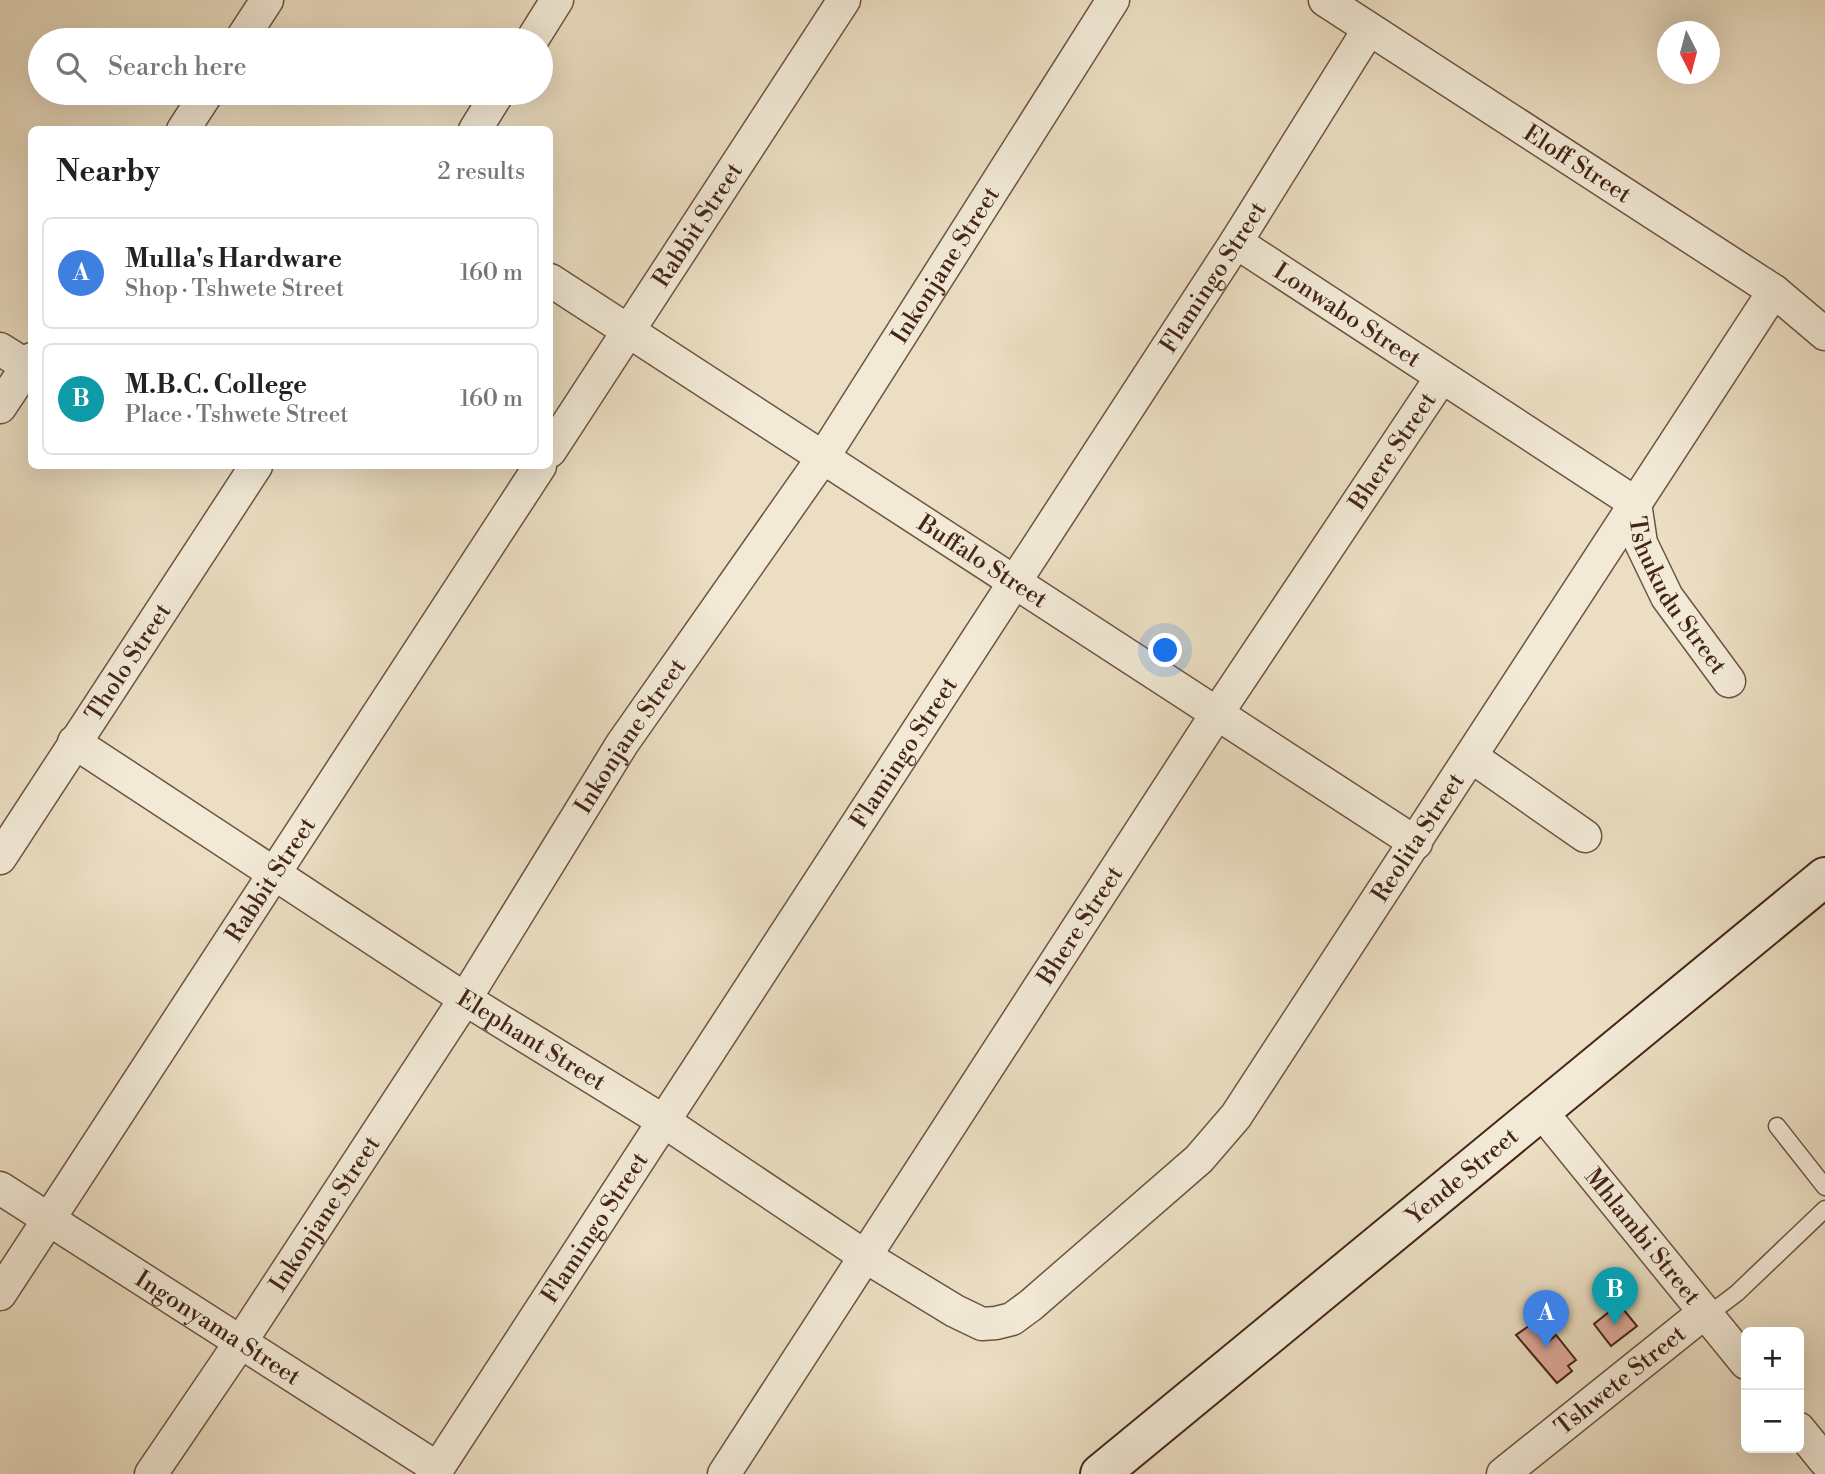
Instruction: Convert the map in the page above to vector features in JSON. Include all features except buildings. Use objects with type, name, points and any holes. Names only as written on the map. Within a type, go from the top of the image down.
[{"type":"street","points":[[249,28],[267,0]]},
{"type":"street","points":[[540,28],[557,0]]},
{"type":"street","name":"Rabbit Street","points":[[553,446],[844,0]]},
{"type":"street","name":"Inkonjane Street","points":[[150,1474],[240,1343],[465,999],[622,744],[824,456],[1113,0]]},
{"type":"street","name":"Eloff Street","points":[[1325,0],[1774,290],[1825,334]]},
{"type":"street","name":"Flamingo Street","points":[[436,1471],[1236,242],[1369,29]]},
{"type":"street","points":[[186,126],[199,105]]},
{"type":"street","points":[[477,126],[491,105]]},
{"type":"street","name":"Lonwabo Street","points":[[1236,242],[1635,503]]},
{"type":"street","name":"Buffalo Street","points":[[553,281],[1416,843]]},
{"type":"street","name":"Reolita Street","points":[[996,1323],[1012,1319],[1031,1305],[1218,1140],[1416,843],[1774,290]]},
{"type":"street","points":[[0,349],[28,363]]},
{"type":"street","points":[[0,407],[28,365]]},
{"type":"street","name":"Bhere Street","points":[[724,1474],[863,1255],[1216,715],[1441,378]]},
{"type":"street","name":"Tholo Street","points":[[0,858],[254,469]]},
{"type":"street","name":"Rabbit Street","points":[[0,1294],[538,469]]},
{"type":"street","name":"Tshukudu Street","points":[[1635,503],[1642,543],[1662,589],[1729,681]]},
{"type":"street","name":"Elephant Street","points":[[74,742],[465,999],[665,1122],[863,1255],[955,1311],[982,1324],[996,1323]]},
{"type":"street","points":[[1472,757],[1585,836]]},
{"type":"street","name":"Yende Street","points":[[1100,1474],[1825,877]]},
{"type":"street","name":"Mhlambi Street","points":[[1540,1110],[1741,1357]]},
{"type":"street","name":"Ingonyama Street","points":[[0,1188],[436,1471]]},
{"type":"street","name":"Tshwete Street","points":[[1503,1474],[1707,1314]]},
{"type":"street","points":[[1804,1435],[1825,1461]]},
{"type":"lane","points":[[1777,1126],[1825,1187]]},
{"type":"lane","points":[[1707,1314],[1737,1293],[1825,1209]]},
{"type":"place","name":"M.B.C. College","points":[[1615,1325]]},
{"type":"place","name":"Mulla's Hardware","points":[[1546,1348]]}]
